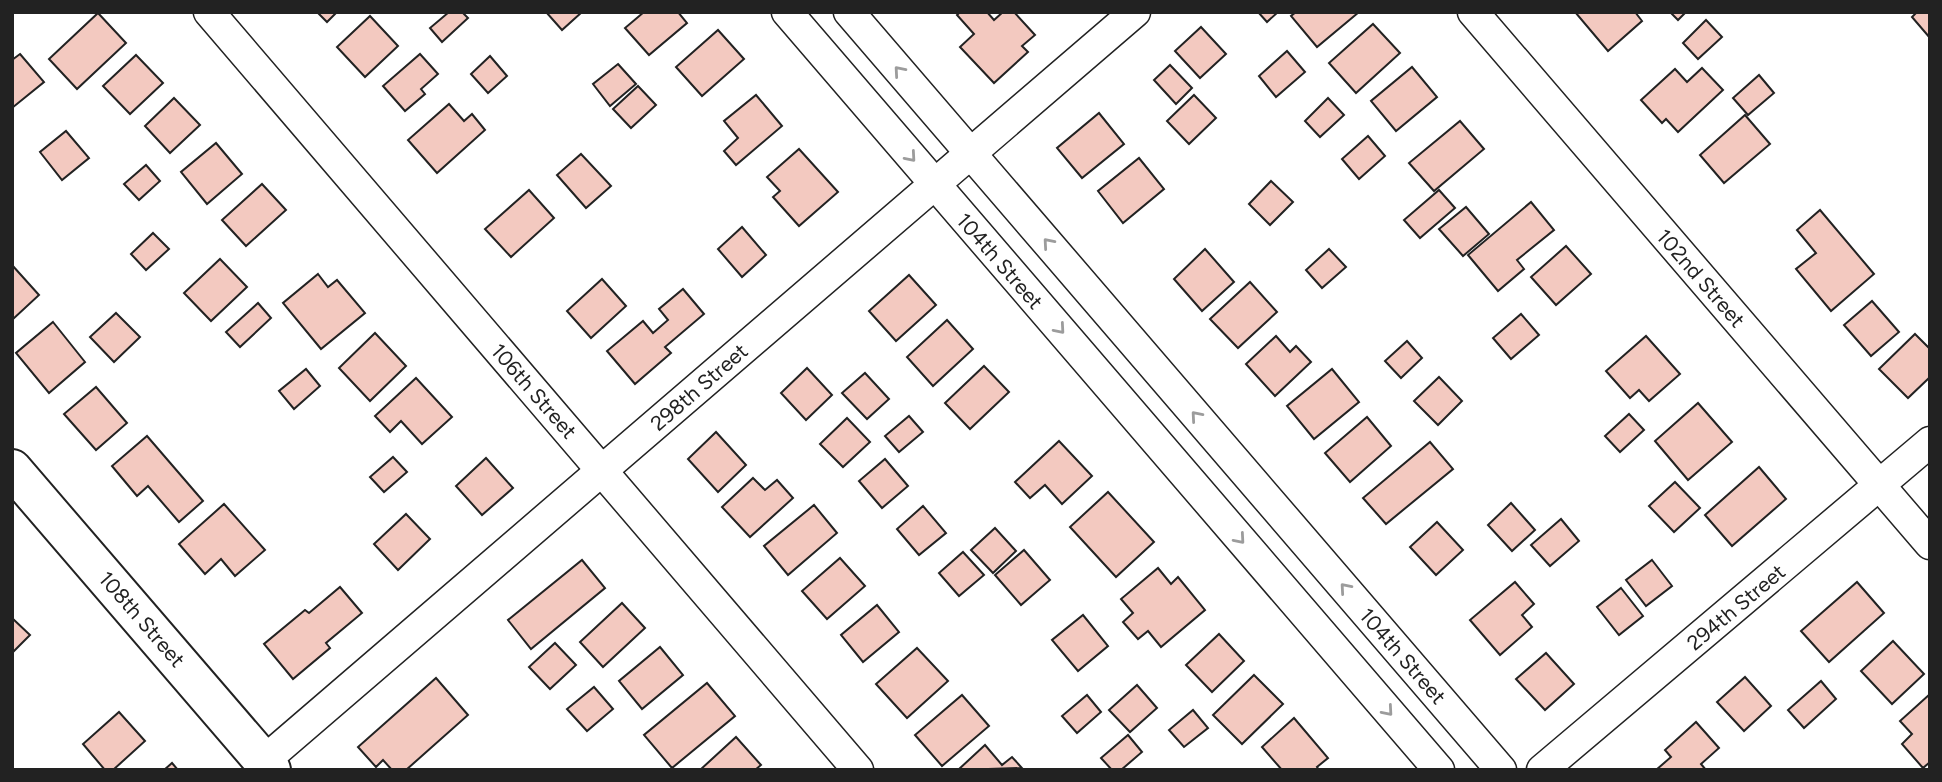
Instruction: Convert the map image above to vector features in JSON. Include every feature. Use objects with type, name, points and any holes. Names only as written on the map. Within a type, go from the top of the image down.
[{"type":"street","name":"106th Street","points":[[209,12],[858,770]]},
{"type":"street","name":"104th Street","points":[[787,12],[1439,770]]},
{"type":"street","name":"104th Street","points":[[849,12],[1501,770]]},
{"type":"street","name":"298th Street","points":[[268,765],[602,470],[1135,12]]},
{"type":"street","name":"102nd Street","points":[[1473,12],[1930,544]]},
{"type":"street","name":"294th Street","points":[[1542,770],[1930,442]]},
{"type":"street","name":"108th Street","points":[[12,469],[268,765]]},
{"type":"street","points":[[1214,509],[1251,479]]},
{"type":"building","points":[[317,12],[337,12],[327,22]]},
{"type":"building","points":[[449,12],[462,12],[468,18],[442,42],[430,28]]},
{"type":"building","points":[[546,12],[582,12],[562,30]]},
{"type":"building","points":[[644,12],[678,12],[687,23],[649,55],[625,28]]},
{"type":"building","points":[[960,12],[987,12],[994,20],[1003,12],[1014,12],[1035,35],[1022,46],[1028,52],[994,83],[960,47],[974,34],[957,15]]},
{"type":"building","points":[[1258,12],[1278,12],[1267,22]]},
{"type":"building","points":[[1296,12],[1359,12],[1317,47],[1291,16]]},
{"type":"building","points":[[1575,12],[1635,12],[1642,21],[1608,51]]},
{"type":"building","points":[[1670,12],[1686,12],[1678,20]]},
{"type":"building","points":[[1917,12],[1930,12],[1930,38],[1912,17]]},
{"type":"building","points":[[98,13],[126,43],[77,89],[49,59]]},
{"type":"building","points":[[370,16],[398,46],[365,77],[337,47]]},
{"type":"building","points":[[1706,20],[1722,37],[1698,59],[1683,43]]},
{"type":"building","points":[[1373,24],[1400,53],[1356,93],[1329,63]]},
{"type":"building","points":[[1201,27],[1226,54],[1200,78],[1175,51]]},
{"type":"building","points":[[718,30],[744,59],[702,96],[676,67]]},
{"type":"building","points":[[1287,51],[1305,72],[1276,97],[1259,76]]},
{"type":"building","points":[[20,54],[44,82],[12,108],[12,60]]},
{"type":"building","points":[[420,54],[438,74],[421,89],[425,94],[405,111],[383,86]]},
{"type":"building","points":[[136,55],[163,83],[130,114],[103,86]]},
{"type":"building","points":[[490,56],[507,76],[488,93],[471,74]]},
{"type":"building","points":[[618,64],[636,84],[610,106],[593,84]]},
{"type":"building","points":[[1170,65],[1192,88],[1176,104],[1154,80]]},
{"type":"building","points":[[1412,67],[1437,97],[1396,131],[1371,101]]},
{"type":"building","points":[[1702,68],[1723,90],[1678,132],[1666,119],[1662,123],[1641,100],[1675,69],[1687,82]]},
{"type":"building","points":[[1759,75],[1774,93],[1748,115],[1733,98]]},
{"type":"building","points":[[638,86],[656,105],[631,128],[613,109]]},
{"type":"building","points":[[756,95],[782,126],[736,165],[724,151],[738,138],[724,121]]},
{"type":"building","points":[[1194,95],[1216,118],[1189,144],[1167,121]]},
{"type":"building","points":[[174,98],[200,125],[170,153],[145,126]]},
{"type":"building","points":[[1328,98],[1344,115],[1320,137],[1305,121]]},
{"type":"building","points":[[449,104],[464,121],[472,114],[485,130],[437,173],[408,140]]},
{"type":"building","points":[[1099,113],[1124,144],[1082,178],[1057,148]]},
{"type":"building","points":[[1745,115],[1770,144],[1724,183],[1700,155]]},
{"type":"building","points":[[1460,121],[1484,149],[1434,191],[1409,163]]},
{"type":"building","points":[[66,131],[89,158],[62,180],[40,152]]},
{"type":"building","points":[[1368,136],[1385,156],[1359,179],[1342,159]]},
{"type":"building","points":[[216,143],[242,174],[207,204],[181,172]]},
{"type":"building","points":[[799,149],[838,192],[799,226],[773,197],[780,191],[767,177]]},
{"type":"building","points":[[581,154],[611,186],[586,208],[557,175]]},
{"type":"building","points":[[1139,158],[1164,189],[1123,223],[1098,191]]},
{"type":"building","points":[[146,165],[160,181],[139,200],[124,184]]},
{"type":"building","points":[[1271,181],[1293,202],[1270,225],[1249,204]]},
{"type":"building","points":[[262,184],[286,210],[246,246],[222,220]]},
{"type":"building","points":[[529,190],[554,218],[511,257],[485,229]]},
{"type":"building","points":[[1439,190],[1455,208],[1420,238],[1404,220]]},
{"type":"building","points":[[1531,202],[1554,230],[1517,260],[1524,269],[1498,291],[1468,255]]},
{"type":"building","points":[[1466,207],[1489,234],[1463,256],[1439,229]]},
{"type":"building","points":[[1820,210],[1874,274],[1831,311],[1796,269],[1816,253],[1797,230]]},
{"type":"building","points":[[742,227],[766,255],[742,277],[718,249]]},
{"type":"building","points":[[153,233],[169,249],[146,270],[131,254]]},
{"type":"building","points":[[1566,246],[1591,274],[1556,305],[1531,277]]},
{"type":"building","points":[[1205,249],[1234,282],[1202,311],[1174,279]]},
{"type":"building","points":[[1329,249],[1346,267],[1322,288],[1306,270]]},
{"type":"building","points":[[220,259],[247,287],[211,321],[184,293]]},
{"type":"building","points":[[12,265],[39,295],[12,320]]},
{"type":"building","points":[[318,274],[328,287],[337,280],[365,313],[321,349],[283,303]]},
{"type":"building","points":[[909,275],[936,305],[896,341],[869,311]]},
{"type":"building","points":[[602,279],[626,306],[591,338],[567,311]]},
{"type":"building","points":[[1250,282],[1277,312],[1238,348],[1210,319]]},
{"type":"building","points":[[683,289],[704,314],[665,347],[671,353],[635,384],[607,351],[643,321],[653,333],[668,320],[659,309]]},
{"type":"building","points":[[1872,301],[1899,332],[1871,356],[1844,325]]},
{"type":"building","points":[[258,303],[271,318],[240,347],[226,332]]},
{"type":"building","points":[[116,313],[140,337],[114,362],[90,337]]},
{"type":"building","points":[[1521,314],[1539,335],[1511,359],[1493,338]]},
{"type":"building","points":[[947,320],[973,349],[933,386],[907,357]]},
{"type":"building","points":[[53,322],[85,362],[49,393],[16,353]]},
{"type":"building","points":[[375,333],[406,366],[370,401],[339,368]]},
{"type":"building","points":[[1915,334],[1930,349],[1930,377],[1908,398],[1879,369]]},
{"type":"building","points":[[1276,336],[1290,352],[1296,346],[1311,362],[1275,396],[1246,364]]},
{"type":"building","points":[[1646,336],[1680,374],[1649,401],[1639,390],[1630,398],[1606,371]]},
{"type":"building","points":[[1407,341],[1422,358],[1401,378],[1385,361]]},
{"type":"building","points":[[984,366],[1009,392],[970,429],[945,403]]},
{"type":"building","points":[[807,368],[832,395],[806,420],[781,393]]},
{"type":"building","points":[[306,369],[320,386],[294,409],[279,391]]},
{"type":"building","points":[[1332,369],[1359,402],[1314,439],[1287,406]]},
{"type":"building","points":[[865,373],[889,399],[867,419],[842,393]]},
{"type":"building","points":[[1439,377],[1462,401],[1438,425],[1414,401]]},
{"type":"building","points":[[416,378],[452,417],[422,444],[401,421],[390,432],[375,416]]},
{"type":"building","points":[[96,387],[127,423],[96,450],[64,414]]},
{"type":"building","points":[[1698,403],[1732,442],[1688,480],[1655,441]]},
{"type":"building","points":[[1629,414],[1644,430],[1620,452],[1605,436]]},
{"type":"building","points":[[909,416],[923,432],[899,452],[885,436]]},
{"type":"building","points":[[1367,417],[1391,446],[1350,482],[1325,453]]},
{"type":"building","points":[[847,418],[870,442],[843,467],[820,444]]},
{"type":"building","points":[[716,432],[746,465],[718,492],[688,459]]},
{"type":"building","points":[[147,436],[203,501],[179,522],[148,486],[137,496],[112,466]]},
{"type":"building","points":[[1059,441],[1092,476],[1062,504],[1045,485],[1030,498],[1015,482]]},
{"type":"building","points":[[1430,442],[1453,469],[1386,524],[1363,498]]},
{"type":"building","points":[[393,457],[407,472],[384,492],[370,477]]},
{"type":"building","points":[[486,458],[513,488],[482,515],[456,486]]},
{"type":"building","points":[[885,459],[908,486],[882,508],[859,481]]},
{"type":"building","points":[[1759,467],[1786,499],[1732,546],[1705,515]]},
{"type":"building","points":[[753,478],[765,490],[777,480],[793,498],[750,537],[722,507]]},
{"type":"building","points":[[1675,482],[1700,508],[1674,532],[1649,506]]},
{"type":"building","points":[[1108,492],[1154,542],[1116,577],[1070,527]]},
{"type":"building","points":[[1511,503],[1535,530],[1512,551],[1488,525]]},
{"type":"building","points":[[224,504],[265,550],[235,576],[221,559],[205,574],[179,544]]},
{"type":"building","points":[[814,505],[837,533],[788,575],[764,546]]},
{"type":"building","points":[[923,506],[946,533],[919,555],[897,529]]},
{"type":"building","points":[[406,514],[430,539],[398,570],[374,544]]},
{"type":"building","points":[[1561,519],[1579,541],[1550,566],[1531,545]]},
{"type":"building","points":[[1437,522],[1463,550],[1436,575],[1410,547]]},
{"type":"building","points":[[995,528],[1016,551],[993,573],[971,550]]},
{"type":"building","points":[[1024,550],[1050,580],[1021,605],[995,575]]},
{"type":"building","points":[[963,552],[984,575],[959,596],[939,573]]},
{"type":"building","points":[[840,558],[865,586],[827,619],[802,591]]},
{"type":"building","points":[[582,560],[605,588],[531,649],[508,620]]},
{"type":"building","points":[[1652,560],[1672,586],[1646,606],[1626,580]]},
{"type":"building","points":[[1158,568],[1171,584],[1178,577],[1205,610],[1161,647],[1148,631],[1138,639],[1123,622],[1133,613],[1121,599]]},
{"type":"building","points":[[1515,582],[1534,604],[1522,615],[1532,627],[1500,655],[1470,620]]},
{"type":"building","points":[[1857,582],[1884,613],[1829,662],[1801,631]]},
{"type":"building","points":[[340,587],[362,613],[326,643],[330,648],[293,679],[264,644],[305,610],[309,613]]},
{"type":"building","points":[[1621,588],[1643,616],[1619,635],[1597,607]]},
{"type":"building","points":[[622,603],[645,628],[603,667],[580,642]]},
{"type":"building","points":[[877,605],[899,632],[863,662],[841,635]]},
{"type":"building","points":[[1083,615],[1108,646],[1078,671],[1052,640]]},
{"type":"building","points":[[12,618],[30,635],[12,653]]},
{"type":"building","points":[[1219,634],[1244,661],[1212,692],[1186,665]]},
{"type":"building","points":[[1893,641],[1924,674],[1892,704],[1861,671]]},
{"type":"building","points":[[555,643],[576,665],[550,689],[529,667]]},
{"type":"building","points":[[660,647],[683,675],[642,709],[619,681]]},
{"type":"building","points":[[917,648],[948,681],[907,718],[876,684]]},
{"type":"building","points":[[1546,653],[1574,684],[1545,710],[1516,679]]},
{"type":"building","points":[[1254,675],[1283,704],[1242,744],[1213,715]]},
{"type":"building","points":[[1745,677],[1771,706],[1744,731],[1717,702]]},
{"type":"building","points":[[436,678],[468,715],[406,770],[392,770],[383,760],[376,767],[358,747]]},
{"type":"building","points":[[1821,681],[1836,699],[1804,728],[1788,710]]},
{"type":"building","points":[[707,683],[735,716],[672,768],[644,735]]},
{"type":"building","points":[[1137,685],[1157,708],[1130,732],[1109,710]]},
{"type":"building","points":[[594,687],[613,709],[587,731],[567,709]]},
{"type":"building","points":[[1930,694],[1930,762],[1923,768],[1902,744],[1912,734],[1900,721]]},
{"type":"building","points":[[962,695],[989,726],[942,766],[915,735]]},
{"type":"building","points":[[1087,695],[1101,712],[1077,733],[1062,716]]},
{"type":"building","points":[[1193,710],[1208,728],[1184,747],[1169,730]]},
{"type":"building","points":[[119,712],[145,741],[113,770],[105,770],[83,744]]},
{"type":"building","points":[[1294,718],[1328,758],[1317,767],[1319,770],[1282,770],[1262,747]]},
{"type":"building","points":[[1696,722],[1719,748],[1701,764],[1706,770],[1656,770],[1671,757],[1665,750]]},
{"type":"building","points":[[1128,735],[1142,752],[1121,770],[1112,770],[1101,758]]},
{"type":"building","points":[[736,737],[761,765],[755,770],[700,770]]},
{"type":"building","points":[[985,745],[1002,765],[1012,757],[1022,768],[958,770]]},
{"type":"building","points":[[172,763],[178,770],[164,770]]}]
